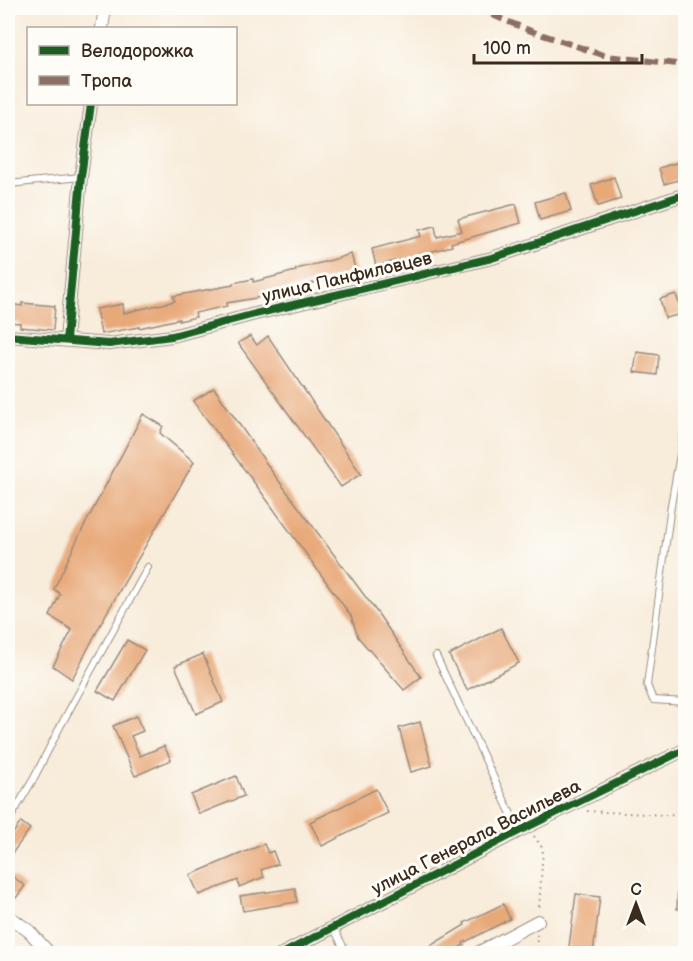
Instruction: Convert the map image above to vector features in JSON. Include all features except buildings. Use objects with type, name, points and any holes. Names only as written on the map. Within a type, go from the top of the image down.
[{"type":"street","points":[[102,27],[105,8]]},
{"type":"street","points":[[66,340],[81,177],[91,105]]},
{"type":"street","name":"улица Панфиловцев","points":[[8,336],[109,344],[172,336],[492,258],[686,194]]},
{"type":"street","name":"улица Генерала Васильева","points":[[282,954],[523,829],[686,749]]},
{"type":"street","points":[[8,916],[29,931],[50,954]]},
{"type":"street","points":[[476,954],[538,921]]},
{"type":"lane","points":[[8,184],[81,177]]},
{"type":"lane","points":[[686,421],[671,505],[647,685],[653,700],[686,702]]},
{"type":"lane","points":[[8,822],[148,567]]},
{"type":"lane","points":[[436,656],[523,829]]},
{"type":"lane","points":[[333,927],[347,954]]},
{"type":"path","points":[[585,811],[686,816]]},
{"type":"path","points":[[523,829],[543,849],[536,954]]},
{"type":"marked path","points":[[475,8],[531,31],[606,56],[686,65]]},
{"type":"cycle path","points":[[66,340],[81,177],[91,105]]},
{"type":"cycle path","points":[[8,336],[109,344],[172,336],[492,258],[686,194]]},
{"type":"cycle path","points":[[282,954],[519,831],[686,749]]}]
